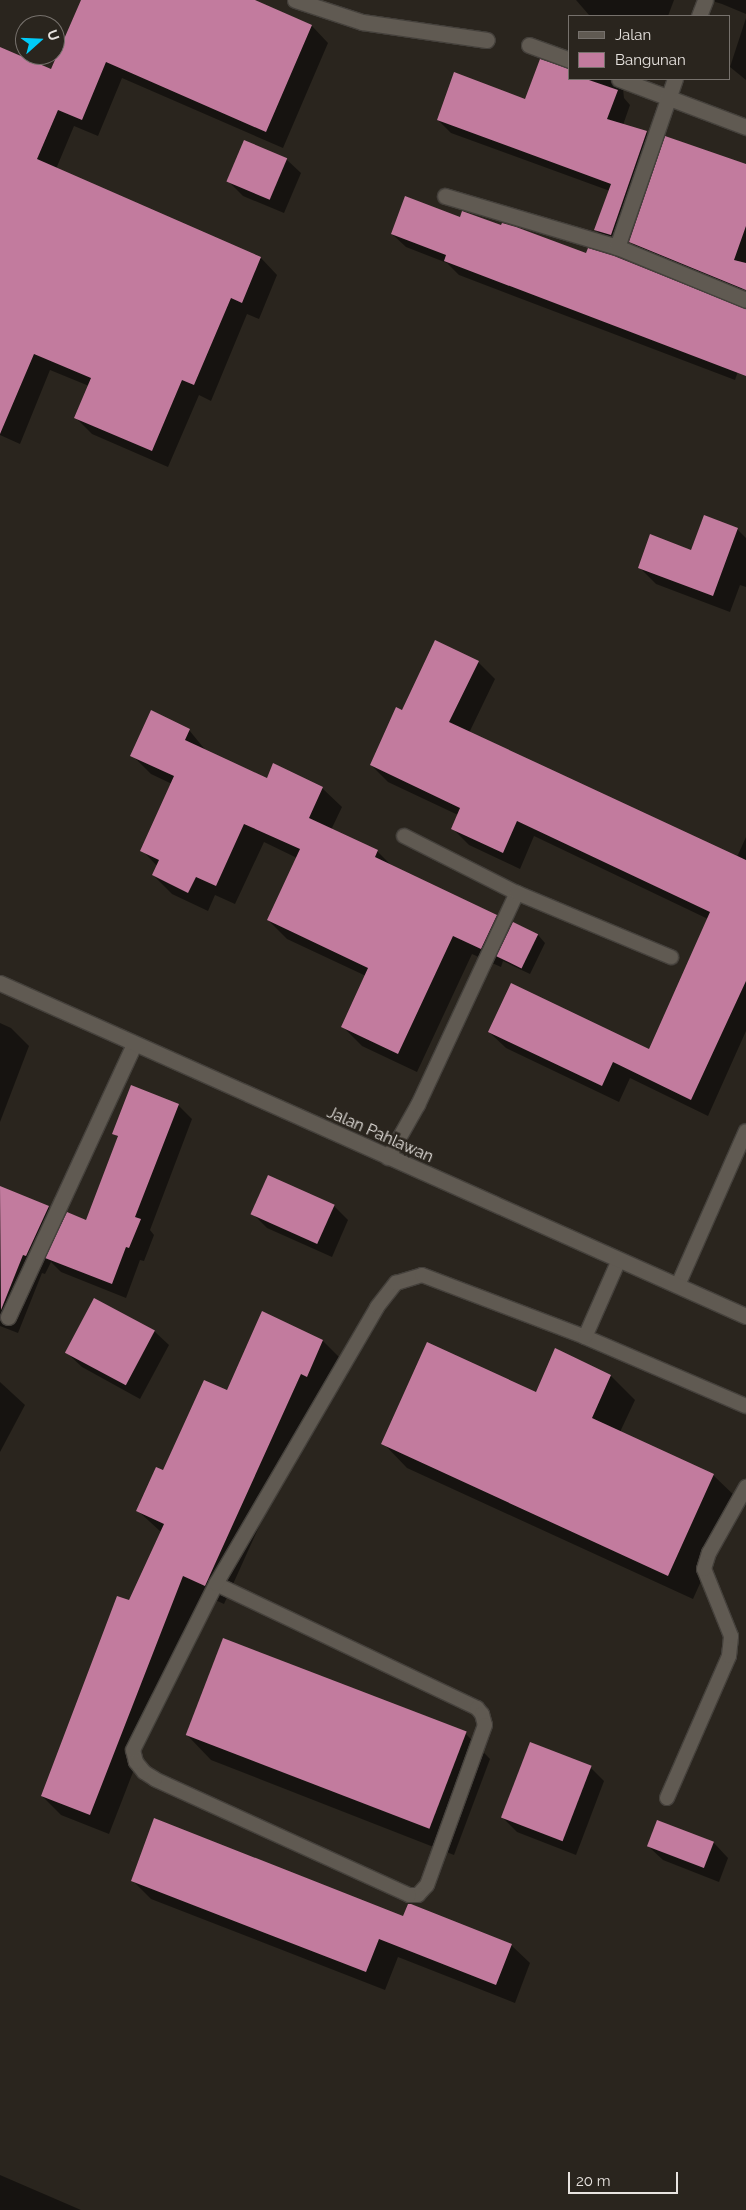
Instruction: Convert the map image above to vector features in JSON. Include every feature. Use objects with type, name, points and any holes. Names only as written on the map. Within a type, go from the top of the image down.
[{"type":"street","points":[[295,0],[362,22],[487,40]]},
{"type":"street","points":[[699,15],[705,0]]},
{"type":"street","points":[[529,45],[568,59]]},
{"type":"street","points":[[623,80],[746,127]]},
{"type":"street","points":[[617,246],[675,80]]},
{"type":"street","points":[[445,196],[617,246],[746,300]]},
{"type":"street","name":"Jalan Pahlawan","points":[[0,983],[388,1158],[746,1316]]},
{"type":"street","points":[[8,1317],[134,1044]]},
{"type":"lane","points":[[404,836],[517,894],[671,957]]},
{"type":"lane","points":[[388,1158],[418,1105],[517,894]]},
{"type":"lane","points":[[678,1285],[746,1131]]},
{"type":"lane","points":[[585,1337],[619,1260]]},
{"type":"lane","points":[[216,1584],[476,1708],[482,1714],[485,1725],[482,1734],[427,1885],[418,1895],[409,1895],[156,1779],[144,1772],[136,1762],[133,1750],[216,1584],[377,1307],[396,1283],[422,1275],[585,1337],[746,1406]]},
{"type":"lane","points":[[667,1798],[729,1656],[731,1636],[704,1569],[709,1553],[746,1488]]},
{"type":"building","points":[[81,0],[255,0],[312,25],[266,132],[106,62],[82,120],[58,110],[37,159],[261,257],[242,303],[231,298],[194,385],[182,380],[152,451],[74,418],[91,378],[34,354],[0,434],[0,47],[15,53],[15,65],[42,65],[51,69],[53,65],[65,65],[65,37]]},
{"type":"building","points":[[540,59],[568,68],[568,80],[589,80],[618,90],[607,119],[647,131],[611,235],[594,230],[611,184],[437,120],[454,72],[525,99]]},
{"type":"building","points":[[665,136],[746,164],[746,226],[734,260],[746,263],[746,290],[629,242]]},
{"type":"building","points":[[244,140],[287,158],[270,200],[226,181]]},
{"type":"building","points":[[405,196],[460,217],[462,211],[501,225],[502,223],[516,227],[586,253],[588,248],[614,256],[746,309],[746,376],[444,261],[446,255],[391,234]]},
{"type":"building","points":[[704,515],[738,528],[713,596],[638,568],[650,534],[691,550]]},
{"type":"building","points":[[435,640],[479,661],[449,722],[746,860],[746,981],[691,1100],[613,1062],[602,1086],[488,1032],[511,983],[649,1049],[710,912],[517,821],[503,853],[451,829],[460,808],[370,765],[396,707],[402,710]]},
{"type":"building","points":[[151,710],[190,729],[185,740],[267,778],[273,763],[323,787],[309,818],[378,850],[375,857],[497,915],[481,949],[453,936],[398,1054],[341,1027],[368,968],[267,920],[300,849],[244,824],[216,886],[196,877],[188,893],[152,875],[159,860],[140,851],[174,776],[130,756]]},
{"type":"building","points":[[513,922],[538,934],[522,968],[496,956]]},
{"type":"building","points":[[131,1085],[179,1104],[135,1217],[141,1219],[129,1248],[126,1247],[112,1284],[45,1258],[67,1212],[86,1220],[118,1136],[112,1134]]},
{"type":"building","points":[[268,1175],[335,1205],[317,1244],[251,1214]]},
{"type":"building","points":[[0,1186],[49,1206],[26,1256],[23,1255],[1,1310]]},
{"type":"building","points":[[94,1298],[155,1330],[126,1385],[65,1353]]},
{"type":"building","points":[[262,1311],[323,1340],[307,1377],[301,1374],[205,1586],[183,1576],[90,1815],[41,1796],[117,1596],[129,1600],[164,1524],[136,1511],[156,1467],[163,1470],[204,1380],[227,1390]]},
{"type":"building","points":[[427,1342],[536,1392],[555,1348],[611,1375],[592,1418],[714,1474],[668,1576],[381,1444]]},
{"type":"building","points":[[223,1638],[467,1732],[429,1829],[186,1735]]},
{"type":"building","points":[[530,1742],[592,1766],[563,1841],[501,1818]]},
{"type":"building","points":[[154,1818],[403,1916],[408,1904],[411,1904],[512,1944],[496,1985],[379,1939],[366,1972],[131,1881]]},
{"type":"building","points":[[657,1820],[714,1842],[704,1868],[647,1846]]}]
